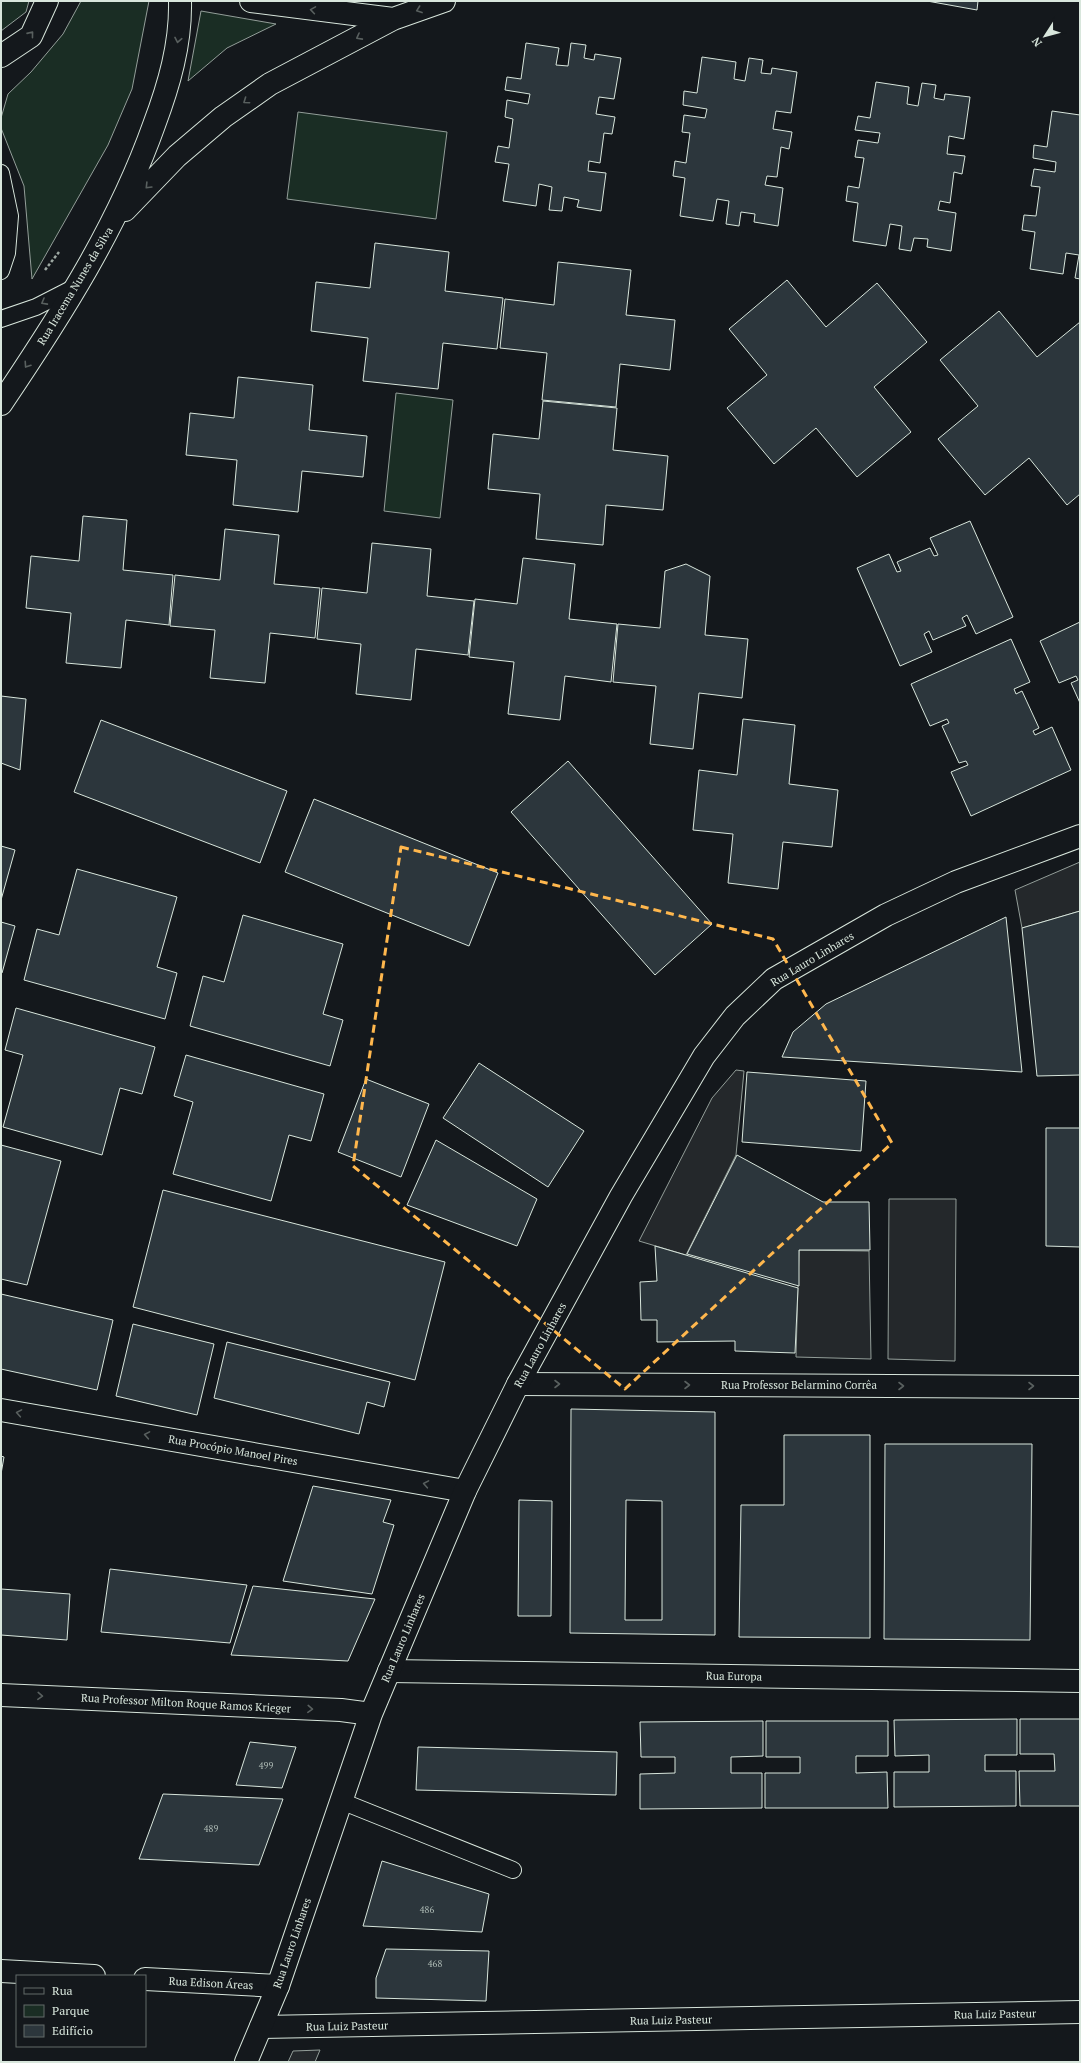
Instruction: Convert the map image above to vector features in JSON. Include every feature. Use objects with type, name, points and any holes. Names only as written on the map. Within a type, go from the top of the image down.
[{"type":"street","points":[[1,56],[31,36],[48,1]]},
{"type":"street","name":"Rua Iracema Nunes da Silva","points":[[1,404],[79,285],[113,222],[142,158],[168,87],[181,24],[180,1]]},
{"type":"street","points":[[251,1],[393,19]]},
{"type":"street","points":[[113,222],[177,156],[223,117],[270,84],[393,19],[444,1]]},
{"type":"street","name":"Rua Lauro Linhares","points":[[246,2062],[278,1986],[371,1714],[465,1491],[518,1384],[621,1196],[695,1070],[735,1016],[774,979],[886,915],[956,882],[1080,836]]},
{"type":"street","name":"Rua Professor Belarmino Corrêa","points":[[518,1384],[1080,1387]]},
{"type":"street","name":"Rua Procópio Manoel Pires","points":[[1,1410],[465,1491]]},
{"type":"street","name":"Rua Europa","points":[[389,1671],[1080,1681]]},
{"type":"street","name":"Rua Professor Milton Roque Ramos Krieger","points":[[1,1695],[341,1710],[371,1714]]},
{"type":"street","points":[[1,1971],[75,1975]]},
{"type":"street","name":"Rua Edison Áreas","points":[[146,1979],[278,1986]]},
{"type":"street","name":"Rua Luiz Pasteur","points":[[261,2027],[1080,2012]]},
{"type":"lane","points":[[1,173],[6,212],[7,253],[1,271]]},
{"type":"lane","points":[[1,319],[36,307],[79,285]]},
{"type":"lane","points":[[341,1801],[513,1870]]},
{"type":"highlighted area","points":[[401,847],[773,939],[892,1143],[625,1389],[353,1166]]},
{"type":"green space","points":[[1,1],[29,1],[26,12],[1,31]]},
{"type":"green space","points":[[81,1],[149,1],[132,89],[108,145],[32,279],[24,186],[1,128],[1,118],[8,94],[31,72],[63,34]]},
{"type":"green space","points":[[201,11],[276,24],[227,48],[188,81]]},
{"type":"green space","points":[[298,112],[447,132],[436,219],[287,199]]},
{"type":"green space","points":[[396,393],[453,400],[440,518],[384,511]]},
{"type":"shaded area","points":[[1080,862],[1080,911],[1022,928],[1015,890]]},
{"type":"shaded area","points":[[736,1070],[744,1071],[736,1155],[686,1255],[639,1241],[712,1098]]},
{"type":"shaded area","points":[[889,1199],[956,1199],[955,1361],[888,1359]]},
{"type":"shaded area","points":[[799,1250],[869,1251],[871,1359],[796,1357]]},
{"type":"shaded area","points":[[320,2050],[315,2062],[288,2062],[293,2051]]},
{"type":"building","points":[[927,1],[978,1],[977,10]]},
{"type":"building","points":[[526,43],[559,48],[556,65],[568,66],[571,43],[586,45],[584,58],[594,60],[595,54],[621,58],[614,99],[599,97],[596,114],[615,117],[612,134],[604,133],[600,163],[589,161],[588,171],[606,173],[601,211],[577,207],[579,200],[564,197],[562,211],[549,210],[552,187],[539,184],[536,206],[503,201],[509,164],[495,162],[498,146],[509,148],[513,119],[505,117],[507,100],[528,104],[530,94],[505,90],[507,77],[521,79]]},
{"type":"building","points":[[702,57],[736,62],[734,79],[745,81],[749,58],[763,60],[761,73],[771,74],[772,68],[797,72],[791,113],[776,111],[773,129],[792,132],[789,149],[781,147],[777,177],[767,176],[765,185],[783,188],[778,226],[754,222],[755,214],[741,212],[739,226],[726,224],[729,201],[717,199],[713,221],[680,216],[685,178],[673,176],[675,161],[686,163],[690,133],[682,132],[684,115],[705,118],[707,109],[683,105],[684,91],[697,93]]},
{"type":"building","points":[[876,82],[909,87],[907,104],[918,106],[922,83],[936,85],[934,98],[944,100],[945,94],[970,97],[964,139],[949,136],[947,154],[965,156],[962,174],[954,172],[950,203],[940,201],[938,210],[956,213],[951,251],[927,247],[928,239],[914,238],[911,251],[899,249],[902,226],[890,224],[886,246],[853,241],[858,203],[846,201],[848,186],[859,188],[864,158],[855,157],[858,140],[878,143],[880,133],[855,130],[858,116],[870,118]]},
{"type":"building","points":[[1052,111],[1080,115],[1080,279],[1075,278],[1079,255],[1066,253],[1063,274],[1030,269],[1035,232],[1022,230],[1024,215],[1036,216],[1040,187],[1031,186],[1034,169],[1055,172],[1056,162],[1033,158],[1034,145],[1047,147]]},
{"type":"building","points":[[375,243],[449,252],[445,291],[503,298],[497,349],[443,343],[438,389],[363,381],[368,338],[311,331],[316,282],[370,288]]},
{"type":"building","points":[[558,262],[631,270],[626,315],[675,320],[670,370],[620,364],[616,407],[542,400],[547,353],[500,348],[505,299],[554,305]]},
{"type":"building","points":[[787,280],[826,327],[877,283],[927,342],[874,387],[911,432],[857,477],[816,428],[774,464],[727,408],[767,375],[729,329]]},
{"type":"building","points":[[999,311],[1037,357],[1080,322],[1080,494],[1067,505],[1029,458],[985,495],[938,439],[978,406],[940,360]]},
{"type":"building","points":[[238,377],[313,385],[309,430],[367,436],[363,477],[302,471],[298,512],[233,505],[237,460],[186,455],[190,413],[234,418]]},
{"type":"building","points":[[543,401],[617,408],[613,450],[668,456],[663,510],[606,505],[603,545],[536,539],[540,494],[488,489],[493,434],[539,439]]},
{"type":"building","points":[[83,516],[127,520],[123,570],[173,575],[169,625],[126,620],[121,668],[66,663],[71,613],[26,608],[31,556],[79,561]]},
{"type":"building","points":[[970,521],[1013,617],[976,634],[967,615],[962,618],[966,626],[933,640],[929,631],[924,634],[932,652],[900,666],[857,568],[889,554],[897,572],[901,571],[897,562],[930,548],[934,556],[938,555],[930,538]]},
{"type":"building","points":[[225,529],[279,535],[274,584],[320,588],[315,638],[270,633],[265,683],[210,678],[215,630],[170,626],[175,575],[220,580]]},
{"type":"building","points":[[372,543],[431,549],[427,596],[474,601],[468,655],[416,649],[411,700],[356,694],[361,644],[317,639],[322,588],[367,593]]},
{"type":"building","points":[[523,558],[575,564],[569,619],[617,624],[611,682],[565,676],[560,720],[508,714],[514,662],[469,657],[475,599],[517,604]]},
{"type":"building","points":[[686,564],[710,576],[705,635],[748,639],[742,698],[699,693],[693,749],[650,744],[656,686],[613,682],[618,624],[660,628],[665,571]]},
{"type":"building","points":[[1080,622],[1080,703],[1071,683],[1078,680],[1076,676],[1059,683],[1040,641]]},
{"type":"building","points":[[1011,639],[1030,682],[1014,689],[1016,694],[1022,691],[1039,728],[1033,731],[1035,735],[1052,727],[1071,770],[971,816],[951,772],[968,765],[966,761],[959,763],[942,726],[949,723],[947,719],[930,726],[911,684]]},
{"type":"building","points":[[1,696],[26,699],[20,770],[1,763]]},
{"type":"building","points":[[743,719],[795,725],[789,784],[838,790],[832,847],[783,842],[778,889],[728,883],[733,834],[693,830],[699,770],[737,775]]},
{"type":"building","points":[[101,720],[287,791],[260,863],[74,792]]},
{"type":"building","points":[[568,761],[712,924],[655,975],[511,812]]},
{"type":"building","points":[[314,799],[498,873],[469,946],[285,872]]},
{"type":"building","points":[[1,846],[15,850],[1,900]]},
{"type":"building","points":[[77,869],[177,897],[157,967],[177,973],[165,1019],[24,980],[37,929],[59,935]]},
{"type":"building","points":[[1080,911],[1080,1075],[1037,1076],[1022,928]]},
{"type":"building","points":[[243,915],[343,944],[323,1014],[343,1020],[330,1066],[190,1026],[203,976],[224,982]]},
{"type":"building","points":[[1006,917],[1022,1072],[782,1057],[793,1032],[826,1004]]},
{"type":"building","points":[[1,922],[15,926],[2,973],[1,972]]},
{"type":"building","points":[[16,1008],[155,1047],[142,1094],[120,1088],[102,1155],[3,1127],[23,1055],[5,1050]]},
{"type":"building","points":[[186,1055],[324,1094],[311,1141],[289,1135],[271,1201],[173,1174],[193,1102],[174,1096]]},
{"type":"building","points":[[479,1063],[584,1131],[548,1187],[443,1118]]},
{"type":"building","points":[[747,1072],[866,1081],[861,1151],[742,1142]]},
{"type":"building","points":[[366,1079],[429,1104],[401,1177],[338,1152]]},
{"type":"building","points":[[1046,1128],[1080,1128],[1080,1247],[1046,1246]]},
{"type":"building","points":[[436,1140],[537,1199],[517,1246],[407,1205]]},
{"type":"building","points":[[1,1145],[61,1161],[27,1285],[1,1279]]},
{"type":"building","points":[[737,1155],[823,1202],[869,1202],[870,1250],[799,1250],[799,1286],[687,1254]]},
{"type":"building","points":[[163,1190],[445,1262],[415,1380],[133,1307]]},
{"type":"building","points":[[655,1246],[798,1288],[795,1353],[735,1351],[735,1341],[657,1342],[657,1320],[641,1320],[640,1282],[657,1281]]},
{"type":"building","points":[[1,1294],[113,1320],[97,1390],[1,1369]]},
{"type":"building","points":[[133,1324],[214,1344],[197,1415],[116,1396]]},
{"type":"building","points":[[227,1342],[390,1382],[384,1407],[367,1402],[359,1434],[214,1398]]},
{"type":"building","points":[[571,1409],[715,1412],[715,1635],[570,1633]],"holes":[[[626,1500],[662,1501],[662,1620],[625,1620]]]},
{"type":"building","points":[[784,1435],[870,1435],[870,1638],[739,1637],[741,1505],[784,1505]]},
{"type":"building","points":[[885,1444],[1032,1444],[1030,1640],[884,1639]]},
{"type":"building","points":[[1,1456],[4,1457],[1,1474]]},
{"type":"building","points":[[313,1486],[391,1500],[383,1522],[394,1525],[372,1594],[283,1581]]},
{"type":"building","points":[[519,1500],[552,1501],[551,1616],[518,1616]]},
{"type":"building","points":[[110,1569],[247,1585],[230,1643],[101,1632]]},
{"type":"building","points":[[253,1586],[375,1599],[348,1661],[231,1655]]},
{"type":"building","points":[[1,1589],[70,1594],[67,1640],[1,1635]]},
{"type":"building","points":[[1017,1719],[1017,1755],[985,1755],[985,1771],[1016,1771],[1016,1806],[894,1807],[894,1772],[929,1772],[929,1755],[895,1756],[894,1720]]},
{"type":"building","points":[[1020,1719],[1080,1719],[1080,1806],[1020,1806],[1019,1771],[1055,1771],[1054,1754],[1020,1754]]},
{"type":"building","points":[[763,1721],[763,1756],[731,1757],[731,1773],[762,1773],[762,1808],[640,1809],[640,1774],[675,1773],[675,1757],[641,1757],[640,1722]]},
{"type":"building","points":[[766,1721],[888,1721],[888,1756],[856,1756],[856,1773],[887,1772],[888,1808],[765,1808],[765,1773],[800,1773],[800,1757],[766,1757]]},
{"type":"building","points":[[250,1742],[296,1747],[282,1788],[236,1785]]},
{"type":"building","points":[[418,1747],[617,1752],[616,1795],[416,1790]]},
{"type":"building","points":[[163,1794],[283,1799],[259,1865],[139,1859]]},
{"type":"building","points":[[382,1861],[489,1894],[482,1932],[363,1926]]},
{"type":"building","points":[[386,1949],[489,1951],[486,2001],[376,1998],[376,1978]]}]
